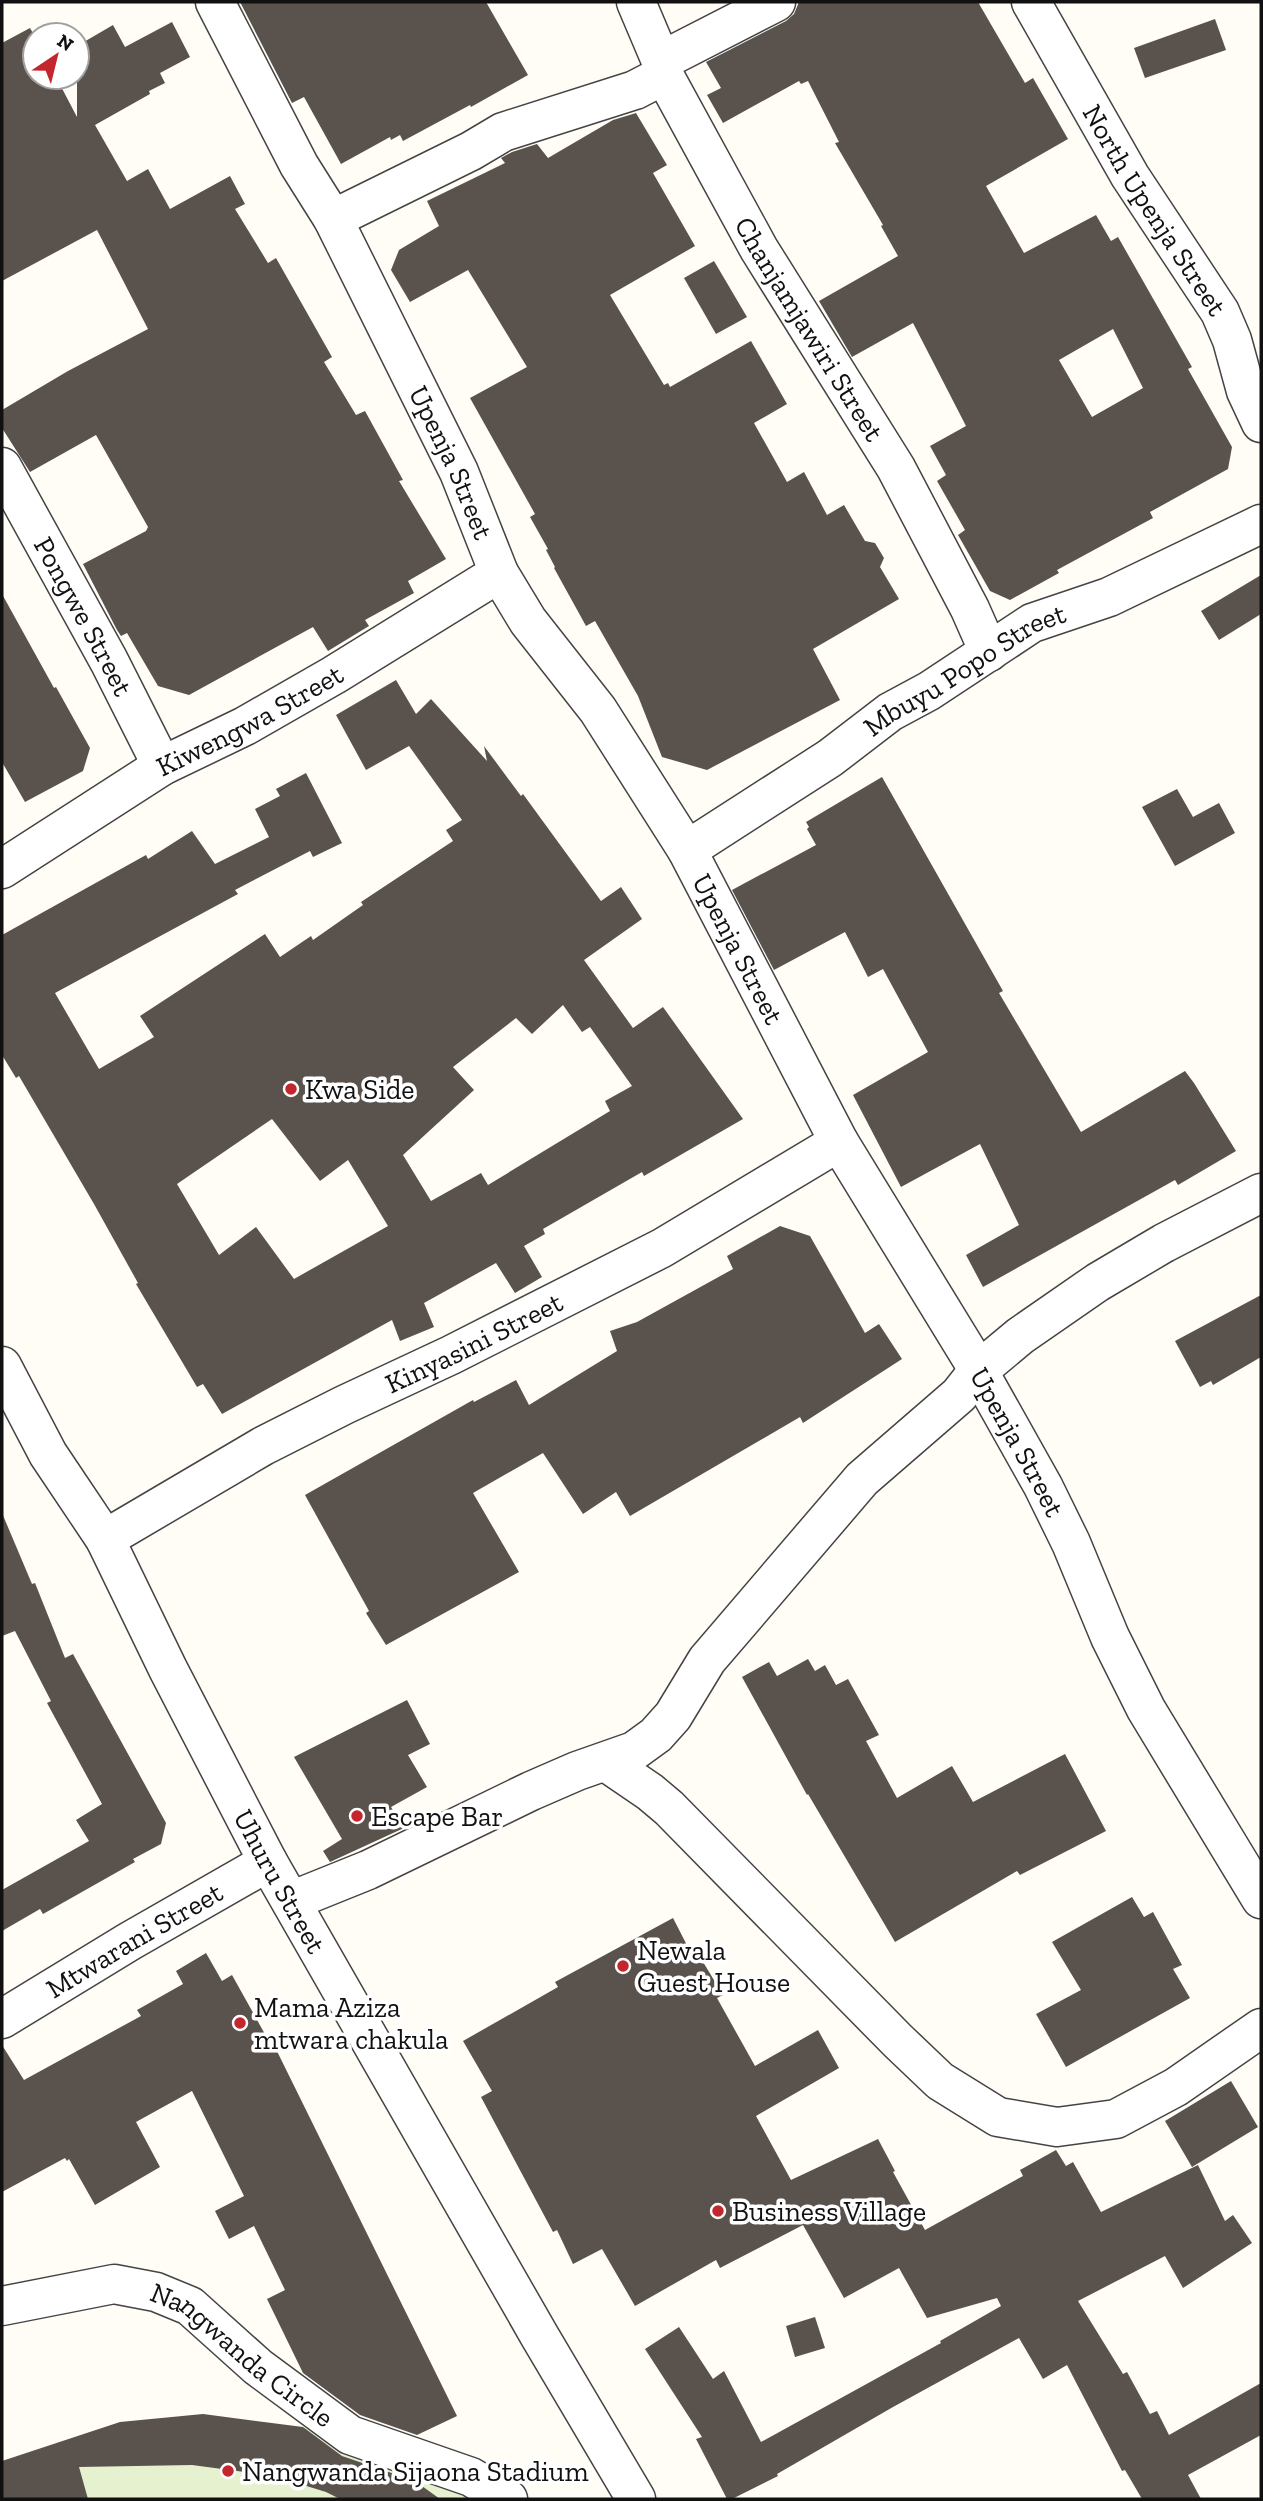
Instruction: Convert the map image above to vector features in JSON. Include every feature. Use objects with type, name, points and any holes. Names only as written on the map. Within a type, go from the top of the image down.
[{"type":"street","name":"Upenja Street","points":[[215,2],[299,165],[333,219],[459,472],[499,573],[528,621],[598,710],[687,850],[839,1142],[978,1371],[1049,1498],[1131,1681],[1261,1899]]},
{"type":"street","name":"Chanjamjawiri Street","points":[[636,2],[663,68],[759,249],[896,468],[970,609],[989,652]]},
{"type":"street","points":[[333,219],[471,151],[503,132],[635,90],[663,68],[776,2]]},
{"type":"street","name":"North Upenja Street","points":[[1031,2],[1130,176],[1220,312],[1232,340],[1246,391],[1261,423]]},
{"type":"street","name":"Pongwe Street","points":[[2,467],[109,661],[162,766]]},
{"type":"street","name":"Mbuyu Popo Street","points":[[687,850],[830,758],[890,712],[929,691],[1032,623],[1109,597],[1261,524]]},
{"type":"street","name":"Kiwengwa Street","points":[[2,869],[162,766],[256,720],[499,573]]},
{"type":"street","name":"Kinyasini Street","points":[[105,1539],[262,1446],[451,1355],[662,1248],[839,1142]]},
{"type":"street","points":[[291,1901],[368,1870],[577,1771],[634,1752],[656,1735],[684,1701],[708,1660],[840,1504],[892,1451],[959,1395],[978,1371],[1020,1336],[1098,1282],[1164,1243],[1261,1193]]},
{"type":"street","name":"Uhuru Street","points":[[2,1366],[48,1454],[105,1539],[268,1862],[538,2335],[636,2499]]},
{"type":"street","points":[[606,1762],[669,1808],[940,2081],[998,2116],[1057,2127],[1116,2119],[1176,2087],[1261,2028]]},
{"type":"street","name":"Mtwarani Street","points":[[2,2019],[130,1941],[268,1862]]},
{"type":"street","name":"Nangwanda Circle","points":[[2,2306],[114,2284],[156,2292],[190,2306],[258,2367],[350,2435],[471,2477],[508,2499]]},
{"type":"green space","name":"Nangwanda Sijaona Stadium","points":[[215,2425],[321,2429],[484,2499],[2,2499],[2,2482],[100,2437]]},
{"type":"building","points":[[240,2],[486,2],[528,75],[403,141],[400,135],[391,140],[390,137],[341,164],[304,97],[292,103]]},
{"type":"building","points":[[799,2],[978,2],[1025,83],[1033,78],[1068,139],[986,186],[1024,253],[1096,215],[1111,241],[1118,237],[1192,367],[1188,369],[1232,447],[1228,469],[1150,512],[1153,518],[1057,570],[1059,573],[1010,600],[990,591],[958,535],[965,530],[937,481],[946,475],[930,446],[966,426],[913,323],[852,357],[819,301],[898,256],[835,143],[839,142],[808,81],[801,84],[799,81],[723,123],[707,95],[721,88],[706,62],[786,21],[794,14]],"holes":[[[1113,329],[1143,388],[1092,417],[1059,360]]]},
{"type":"building","points":[[1215,19],[1226,50],[1145,78],[1134,48]]},
{"type":"building","points":[[172,22],[190,57],[160,73],[165,83],[149,91],[150,94],[95,125],[127,181],[148,169],[170,209],[230,176],[245,204],[235,209],[268,263],[276,258],[332,357],[324,362],[356,415],[365,411],[403,480],[399,481],[446,559],[408,581],[414,593],[365,620],[369,626],[328,651],[313,627],[189,695],[158,686],[127,633],[121,636],[117,630],[83,564],[146,531],[148,527],[96,435],[30,472],[2,428],[2,410],[148,329],[97,230],[2,281],[2,43],[21,33],[21,91],[63,91],[77,117],[77,91],[91,91],[91,38],[113,25],[125,47]]},
{"type":"building","points":[[636,113],[667,165],[653,173],[695,246],[610,295],[664,385],[668,383],[670,387],[751,341],[787,404],[754,423],[787,482],[804,472],[827,515],[844,505],[865,541],[875,543],[884,558],[880,567],[899,599],[813,649],[840,700],[707,770],[662,757],[638,696],[595,621],[586,626],[530,517],[535,514],[470,398],[527,367],[468,270],[410,302],[391,270],[399,250],[439,226],[427,201],[505,163],[501,158],[512,152],[537,144],[548,158],[613,120]]},
{"type":"building","points":[[714,261],[747,317],[716,334],[684,278]]},
{"type":"building","points":[[1261,575],[1261,614],[1219,640],[1201,611]]},
{"type":"building","points":[[2,594],[90,748],[83,771],[25,802],[2,762]]},
{"type":"building","points":[[396,680],[416,714],[431,699],[487,761],[484,746],[521,796],[523,794],[601,901],[621,887],[642,919],[584,960],[633,1028],[663,1007],[743,1119],[644,1176],[642,1172],[543,1229],[545,1234],[524,1246],[542,1277],[515,1293],[496,1263],[424,1303],[434,1327],[400,1341],[392,1320],[222,1414],[203,1384],[197,1387],[19,1076],[16,1078],[2,1055],[2,935],[146,855],[148,859],[192,831],[215,864],[269,837],[255,809],[280,796],[276,789],[306,773],[342,843],[313,857],[310,851],[235,890],[238,894],[55,993],[99,1069],[154,1037],[140,1016],[265,934],[280,957],[311,936],[313,940],[363,905],[361,902],[453,841],[446,830],[462,820],[409,746],[366,770],[336,715]],"holes":[[[563,1005],[582,1032],[590,1027],[632,1086],[605,1101],[610,1111],[488,1185],[481,1173],[431,1201],[403,1155],[474,1090],[453,1067],[516,1018],[532,1034]],[[272,1119],[320,1181],[348,1160],[388,1226],[294,1279],[256,1227],[219,1255],[177,1184]]]},
{"type":"building","points":[[882,777],[1003,991],[999,993],[1081,1132],[1185,1071],[1236,1151],[1178,1185],[1175,1180],[983,1287],[966,1255],[1019,1225],[980,1144],[901,1187],[853,1095],[928,1052],[883,969],[868,977],[845,932],[774,970],[732,890],[816,845],[806,822]]},
{"type":"building","points":[[1177,789],[1193,817],[1219,803],[1235,833],[1175,866],[1142,807]]},
{"type":"building","points":[[780,1226],[810,1236],[865,1333],[879,1324],[902,1359],[803,1423],[800,1417],[630,1516],[616,1492],[583,1514],[543,1453],[473,1493],[519,1572],[386,1645],[366,1613],[369,1611],[305,1495],[473,1400],[474,1402],[516,1380],[529,1405],[617,1351],[610,1331],[637,1322],[733,1269],[727,1256]]},
{"type":"building","points":[[1261,1295],[1261,1357],[1213,1385],[1211,1381],[1200,1387],[1175,1341]]},
{"type":"building","points":[[2,1513],[32,1584],[35,1583],[65,1658],[73,1654],[166,1823],[161,1844],[133,1859],[135,1862],[43,1914],[40,1909],[2,1931],[2,1890],[89,1841],[76,1820],[102,1804],[47,1703],[51,1701],[15,1631],[2,1636]]},
{"type":"building","points":[[808,1659],[815,1671],[825,1665],[836,1685],[848,1679],[879,1735],[866,1741],[897,1798],[952,1766],[973,1802],[1065,1754],[1106,1831],[1020,1875],[1017,1871],[895,1942],[807,1795],[742,1677],[769,1662],[777,1676]]},
{"type":"building","points":[[407,1700],[430,1744],[408,1755],[427,1787],[391,1807],[404,1828],[330,1862],[323,1851],[342,1839],[294,1757]]},
{"type":"building","points":[[1132,1897],[1144,1917],[1153,1912],[1182,1965],[1173,1969],[1190,1998],[1066,2067],[1036,2014],[1081,1990],[1052,1942]]},
{"type":"building","points":[[673,1918],[692,1955],[697,1952],[723,1995],[717,1998],[755,2066],[818,2030],[839,2068],[756,2116],[791,2180],[878,2139],[925,2230],[1023,2176],[1020,2170],[1056,2150],[1066,2166],[1073,2162],[1101,2212],[1198,2165],[1225,2221],[1233,2215],[1252,2243],[1183,2288],[1165,2256],[1078,2301],[1123,2374],[1127,2372],[1150,2414],[1157,2411],[1169,2435],[1261,2383],[1261,2435],[1188,2475],[1201,2499],[1142,2499],[1125,2470],[1122,2471],[1067,2365],[1043,2379],[1019,2338],[893,2407],[777,2474],[778,2476],[727,2499],[696,2439],[702,2437],[645,2349],[679,2327],[713,2379],[724,2371],[761,2442],[941,2343],[940,2341],[1001,2306],[997,2298],[927,2318],[899,2268],[844,2298],[803,2225],[720,2268],[716,2260],[635,2306],[602,2249],[573,2264],[557,2230],[553,2232],[481,2097],[492,2091],[463,2041],[558,1987],[555,1982]]},
{"type":"building","points":[[206,1953],[222,1981],[232,1975],[266,2036],[269,2035],[457,2416],[417,2435],[360,2415],[303,2373],[267,2299],[285,2290],[254,2226],[229,2239],[215,2211],[244,2196],[192,2091],[136,2122],[160,2167],[95,2205],[69,2159],[67,2161],[65,2158],[2,2192],[2,2045],[24,2080],[141,2016],[137,2010],[183,1984],[176,1971]]},
{"type":"building","points":[[1231,2081],[1258,2127],[1192,2167],[1165,2121]]},
{"type":"building","points":[[815,2317],[825,2348],[795,2357],[786,2326]]},
{"type":"building","name":"Nangwanda Sijaona Stadium","points":[[203,2414],[303,2427],[342,2456],[415,2481],[440,2499],[340,2499],[274,2476],[192,2465],[79,2467],[88,2499],[2,2499],[2,2461],[120,2422]]},
{"type":"place","name":"Kwa Side","points":[[291,1089]]},
{"type":"place","name":"Escape Bar","points":[[357,1816]]},
{"type":"place","name":"Newala Guest House","points":[[623,1966]]},
{"type":"place","name":"Mama Aziza mtwara chakula","points":[[240,2023]]},
{"type":"place","name":"Business Village","points":[[718,2211]]},
{"type":"place","name":"Nangwanda Sijaona Stadium","points":[[228,2471]]}]
